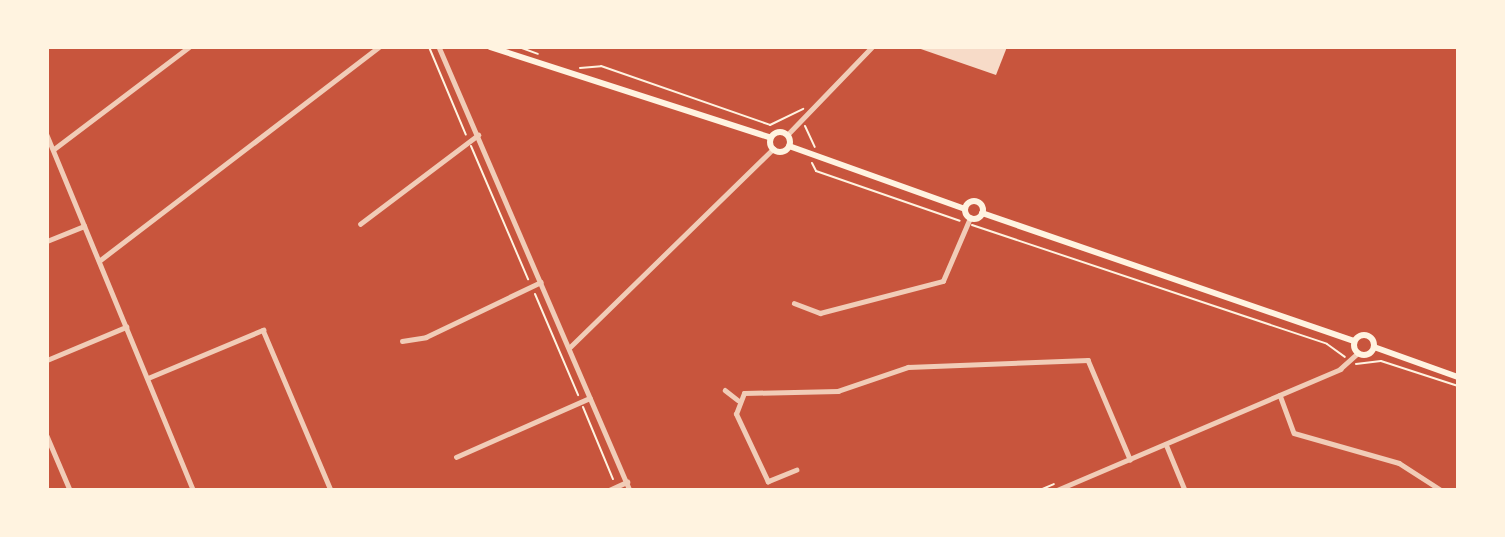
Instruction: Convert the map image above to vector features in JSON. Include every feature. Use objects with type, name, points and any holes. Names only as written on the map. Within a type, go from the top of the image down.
[{"type":"main road","points":[[491,47],[771,138],[787,135],[789,146]]},
{"type":"main road","points":[[771,138],[773,149],[789,146],[965,209],[972,221],[982,213]]},
{"type":"main road","points":[[965,209],[976,201],[982,213],[1354,341],[1366,335],[1374,347],[1458,377]]},
{"type":"main road","points":[[1354,341],[1358,354],[1374,347]]},
{"type":"street","points":[[54,149],[189,47]]},
{"type":"street","points":[[99,261],[379,47]]},
{"type":"street","points":[[442,47],[630,490]]},
{"type":"street","points":[[787,135],[872,47]]},
{"type":"street","points":[[47,135],[193,490]]},
{"type":"street","points":[[360,224],[478,135]]},
{"type":"street","points":[[570,347],[773,149]]},
{"type":"street","points":[[794,303],[820,313],[943,281],[972,221]]},
{"type":"street","points":[[47,241],[84,226]]},
{"type":"street","points":[[402,341],[426,337],[541,282]]},
{"type":"street","points":[[47,360],[126,327]]},
{"type":"street","points":[[148,378],[263,330],[331,490]]},
{"type":"street","points":[[1058,490],[1340,369],[1358,354]]},
{"type":"street","points":[[738,400],[764,390],[838,391],[908,367],[1088,360],[1130,459]]},
{"type":"street","points":[[725,390],[738,400]]},
{"type":"street","points":[[1280,395],[1294,433],[1308,440],[1399,463],[1441,490]]},
{"type":"street","points":[[456,457],[590,397]]},
{"type":"street","points":[[738,400],[736,414],[768,482],[797,470]]},
{"type":"street","points":[[47,436],[70,490]]},
{"type":"street","points":[[1166,444],[1185,490]]},
{"type":"street","points":[[609,490],[627,482]]},
{"type":"path","points":[[429,47],[617,487]]},
{"type":"path","points":[[519,47],[542,55]]},
{"type":"path","points":[[579,68],[601,66],[771,125],[802,107]]},
{"type":"path","points":[[812,117],[805,134],[816,144]]},
{"type":"path","points":[[811,159],[816,171],[962,221]]},
{"type":"path","points":[[972,221],[1327,344],[1343,355]]},
{"type":"path","points":[[1359,366],[1381,361],[1458,386]]},
{"type":"building","points":[[915,47],[1007,47],[996,75]]}]
